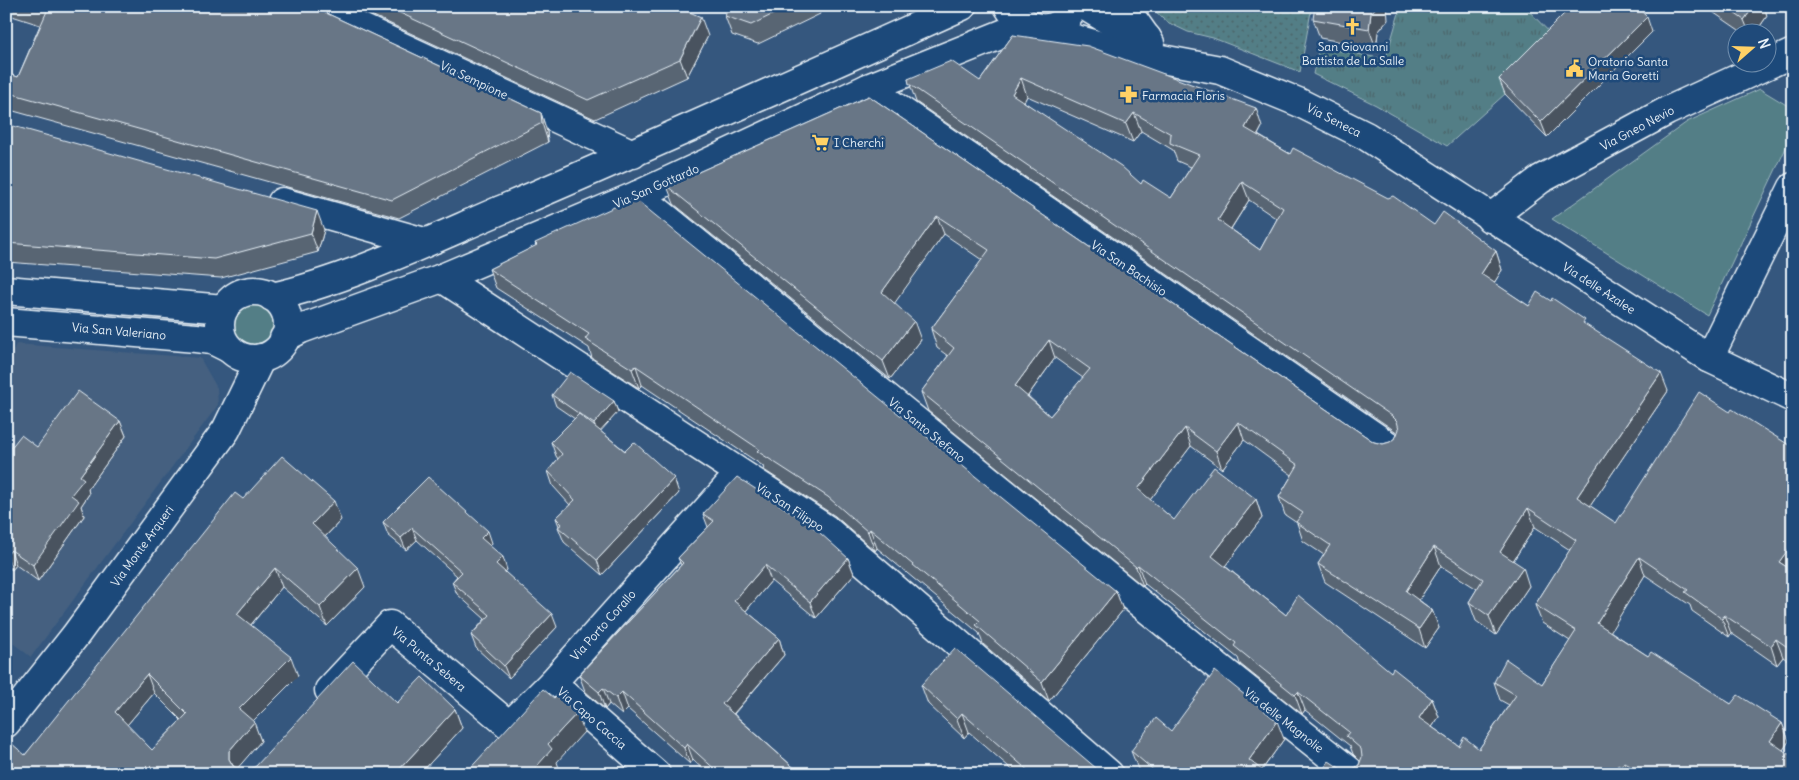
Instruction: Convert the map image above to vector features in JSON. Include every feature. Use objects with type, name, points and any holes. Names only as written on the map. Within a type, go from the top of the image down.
[{"type":"street","name":"Via Sempione","points":[[314,6],[633,154]]},
{"type":"street","points":[[272,297],[342,274],[424,242],[633,154],[962,6]]},
{"type":"street","name":"Via San Gottardo","points":[[284,338],[301,329],[442,278],[638,195],[868,88],[1024,20],[1052,27],[1071,14],[1073,6]]},
{"type":"street","name":"Via Seneca","points":[[1085,6],[1154,48]]},
{"type":"street","points":[[1128,6],[1133,19],[1154,48]]},
{"type":"street","name":"Via Seneca","points":[[1024,20],[1054,36],[1154,48],[1220,70],[1298,102],[1366,136],[1490,218]]},
{"type":"street","name":"Via Gneo Nevio","points":[[1490,218],[1541,179],[1667,111],[1738,76],[1793,52]]},
{"type":"street","name":"Via San Bachisio","points":[[868,88],[1390,446]]},
{"type":"street","points":[[1709,358],[1793,187]]},
{"type":"street","points":[[256,195],[424,242]]},
{"type":"street","name":"Via Santo Stefano","points":[[638,195],[1216,665]]},
{"type":"street","name":"Via delle Azalee","points":[[1490,218],[1709,358],[1793,398]]},
{"type":"street","name":"Via San Filippo","points":[[442,278],[739,474],[826,529],[1109,774]]},
{"type":"street","points":[[6,290],[224,309]]},
{"type":"street","points":[[247,292],[261,292],[272,297],[285,313],[287,326],[284,338],[278,349],[261,358],[245,358],[230,349],[221,332],[220,321],[224,309],[234,298],[247,292]]},
{"type":"street","name":"Via San Valeriano","points":[[6,322],[196,338],[212,340],[230,349]]},
{"type":"street","name":"Via Monte Arqueri","points":[[6,723],[75,636],[226,430],[261,358]]},
{"type":"street","name":"Via Porto Corallo","points":[[491,746],[552,683],[739,474]]},
{"type":"street","name":"Via Punta Sebera","points":[[310,710],[390,625],[510,726]]},
{"type":"street","name":"Via delle Magnolie","points":[[1216,665],[1353,774]]},
{"type":"street","name":"Via Capo Caccia","points":[[552,683],[656,774]]},
{"type":"shaded area","points":[[16,344],[200,358],[217,388],[218,405],[31,657],[6,638],[6,366]]},
{"type":"green space","points":[[1153,6],[1312,6],[1300,72],[1213,38],[1188,32],[1169,23],[1156,12]]},
{"type":"green space","points":[[1401,6],[1411,9],[1431,6],[1524,6],[1558,41],[1505,94],[1447,146],[1376,105],[1313,74],[1319,47],[1379,58],[1387,54]]},
{"type":"green space","points":[[1760,89],[1793,109],[1793,133],[1707,315],[1552,219],[1687,122]]},
{"type":"green space","points":[[254,301],[263,303],[271,308],[276,316],[278,325],[276,334],[271,342],[263,347],[254,349],[245,347],[237,342],[232,334],[230,325],[232,316],[237,308],[245,303]]},
{"type":"building","points":[[33,6],[311,6],[541,113],[542,123],[392,200],[6,92],[6,73],[18,77],[47,11]]},
{"type":"building","points":[[385,6],[676,6],[701,17],[680,59],[588,100]]},
{"type":"building","points":[[729,6],[790,6],[751,25],[725,16]]},
{"type":"building","points":[[1315,6],[1377,6],[1371,13],[1369,29],[1313,19]]},
{"type":"building","name":"Oratorio Santa Maria Goretti","points":[[1572,6],[1636,6],[1647,17],[1541,122],[1499,79]]},
{"type":"building","points":[[1724,6],[1754,6],[1744,20]]},
{"type":"building","points":[[1013,35],[1088,46],[1256,108],[1245,128],[1290,154],[1293,148],[1388,198],[1393,196],[1434,225],[1443,212],[1496,251],[1481,274],[1529,306],[1537,292],[1551,301],[1552,298],[1585,320],[1583,323],[1661,373],[1577,497],[1616,523],[1699,392],[1730,412],[1732,409],[1789,445],[1793,439],[1793,543],[1779,562],[1793,571],[1793,651],[1776,639],[1771,646],[1724,615],[1722,619],[1685,592],[1688,590],[1639,557],[1597,623],[1648,656],[1651,652],[1731,704],[1738,695],[1782,723],[1770,741],[1793,757],[1793,774],[1642,774],[1624,762],[1621,767],[1618,765],[1612,774],[1320,774],[1329,761],[1344,771],[1352,770],[1359,765],[1362,757],[1361,749],[1346,736],[1349,732],[1298,692],[1295,695],[1234,646],[1236,643],[1138,565],[1136,567],[921,392],[954,348],[931,329],[989,250],[937,216],[882,292],[914,321],[883,361],[667,186],[869,96],[1374,442],[1383,444],[1390,442],[1396,437],[1399,429],[1397,421],[1392,416],[909,84],[908,79],[951,61],[980,81]],"holes":[[[1021,78],[1126,124],[1134,113],[1171,134],[1170,143],[1199,155],[1171,198],[1143,180],[1141,184],[1121,166],[1012,94]],[[1242,182],[1283,208],[1260,250],[1218,220]],[[1049,340],[1090,369],[1050,416],[1015,386]],[[1238,422],[1298,465],[1279,497],[1303,513],[1296,522],[1330,545],[1318,564],[1419,629],[1432,610],[1406,591],[1434,547],[1483,579],[1469,602],[1489,616],[1523,567],[1500,552],[1528,508],[1576,540],[1535,605],[1576,631],[1542,684],[1506,659],[1494,682],[1516,695],[1479,749],[1464,737],[1459,746],[1419,718],[1432,699],[1393,668],[1391,672],[1298,595],[1286,615],[1212,556],[1256,499],[1214,467],[1174,520],[1138,489],[1185,428],[1216,451]]]},
{"type":"building","points":[[6,124],[317,211],[311,233],[214,259],[6,243]]},
{"type":"building","points":[[634,198],[1116,591],[1042,682],[976,625],[980,621],[870,529],[868,532],[828,497],[757,451],[759,449],[636,366],[632,369],[585,339],[589,334],[489,269],[537,245],[535,243]]},
{"type":"building","points":[[570,372],[614,401],[594,424],[552,395]]},
{"type":"building","points":[[78,391],[120,421],[80,476],[84,479],[71,495],[79,501],[33,565],[11,550],[6,555],[6,454],[21,435],[37,447]]},
{"type":"building","points":[[579,414],[625,451],[634,442],[674,478],[597,560],[558,527],[562,524],[556,518],[575,500],[548,471],[562,454],[551,442]]},
{"type":"building","points":[[282,456],[334,501],[312,524],[358,568],[320,607],[275,568],[237,614],[291,657],[239,709],[254,722],[229,751],[229,759],[233,766],[241,770],[249,770],[256,766],[353,661],[397,703],[422,677],[455,709],[395,774],[6,774],[6,749],[11,743],[25,755],[235,493],[243,499]],"holes":[[[147,674],[187,714],[152,750],[115,712]]]},
{"type":"building","points":[[428,477],[488,531],[481,538],[503,557],[496,564],[552,614],[504,666],[471,635],[490,615],[452,582],[462,572],[412,528],[401,538],[383,522]]},
{"type":"building","points":[[737,477],[811,525],[848,558],[810,602],[765,565],[734,601],[779,638],[722,704],[801,774],[720,774],[687,744],[684,748],[622,692],[616,698],[603,688],[599,692],[579,675],[683,563],[678,558],[714,521],[703,514]]},
{"type":"building","points":[[955,648],[1103,774],[1032,774],[962,713],[957,719],[921,685]]},
{"type":"building","points":[[1215,671],[1277,721],[1249,760],[1267,774],[1158,774],[1131,751],[1156,718],[1171,731]]},
{"type":"building","points":[[543,689],[554,698],[557,695],[577,713],[548,744],[552,749],[530,774],[465,774]]},
{"type":"place","name":"San Giovanni Battista de La Salle","points":[[1353,27]]},
{"type":"place","name":"Oratorio Santa Maria Goretti","points":[[1574,68]]},
{"type":"place","name":"Farmacia Floris","points":[[1128,95]]},
{"type":"place","name":"I Cherchi","points":[[820,142]]}]
